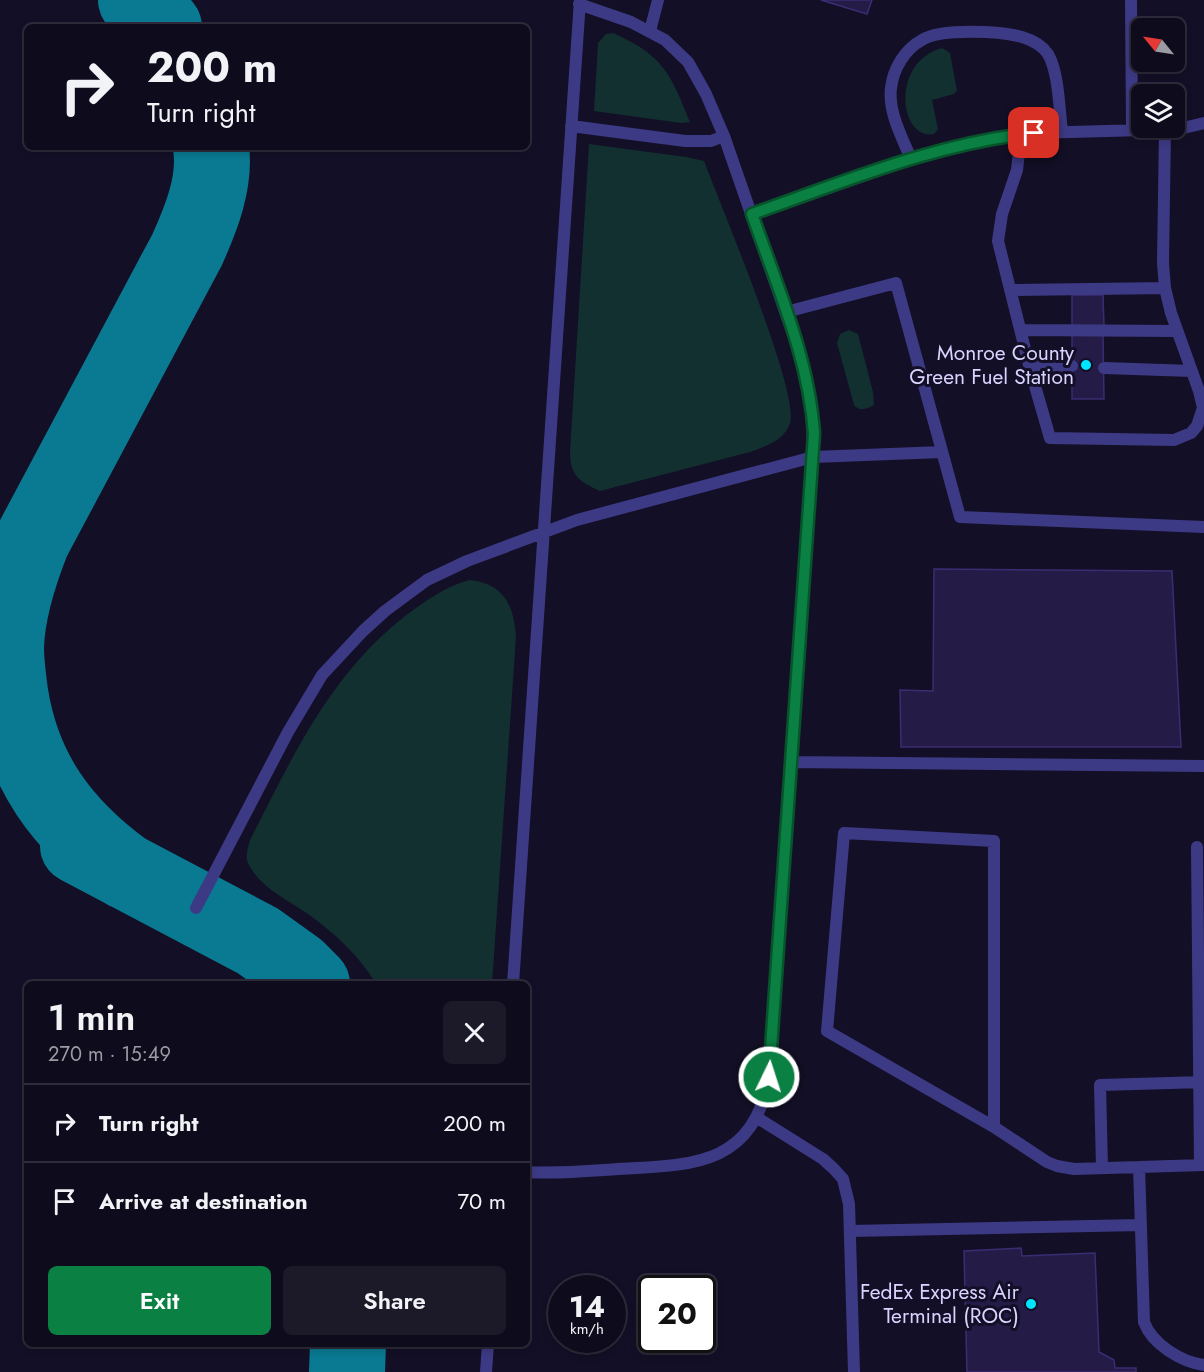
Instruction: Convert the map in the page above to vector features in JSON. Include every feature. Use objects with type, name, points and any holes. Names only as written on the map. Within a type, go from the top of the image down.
[{"type":"lane","points":[[650,31],[658,0]]},
{"type":"lane","points":[[1131,0],[1132,84]]},
{"type":"lane","points":[[513,981],[579,2],[650,31],[676,49],[688,62],[706,94],[724,136],[805,369],[813,423],[813,457],[769,1077],[766,1092],[756,1117],[734,1144],[723,1152],[691,1163],[552,1173],[530,1172]]},
{"type":"lane","points":[[911,159],[892,107],[891,86],[899,64],[913,46],[932,35],[943,32],[1012,35],[1036,43],[1048,54],[1054,72],[1062,131]]},
{"type":"lane","points":[[1185,128],[1204,123]]},
{"type":"lane","points":[[571,126],[685,141],[711,141],[724,136]]},
{"type":"lane","points":[[752,214],[911,159],[968,143],[1022,134],[1131,129]]},
{"type":"lane","points":[[1022,134],[1018,164],[1002,214],[998,241],[1050,438],[1174,440],[1183,438],[1197,426],[1203,408],[1165,288],[1163,262],[1165,138]]},
{"type":"lane","points":[[786,312],[896,283],[960,517],[1204,527]]},
{"type":"lane","points":[[1010,291],[1165,288]]},
{"type":"lane","points":[[1021,330],[1177,331]]},
{"type":"lane","points":[[1029,365],[1072,366]]},
{"type":"lane","points":[[1104,368],[1192,371]]},
{"type":"lane","points":[[196,908],[305,701],[322,675],[385,611],[427,580],[446,570],[544,532],[605,512],[813,457],[942,452]]},
{"type":"lane","points":[[791,762],[1204,766]]},
{"type":"lane","points":[[994,1127],[994,841],[844,833],[827,1032],[994,1127],[1057,1166],[1074,1169],[1202,1165],[1197,847]]},
{"type":"lane","points":[[1102,1168],[1100,1085],[1201,1082]]},
{"type":"lane","points":[[756,1117],[823,1160],[843,1179],[849,1204],[854,1372]]},
{"type":"lane","points":[[1139,1167],[1143,1313],[1147,1331],[1158,1342],[1179,1356],[1195,1364],[1204,1365],[1204,1372]]},
{"type":"lane","points":[[850,1231],[1140,1224]]},
{"type":"lane","points":[[486,1372],[488,1347]]},
{"type":"green space","points":[[613,33],[643,49],[663,68],[677,91],[690,122],[681,123],[594,111],[598,43],[606,34]]},
{"type":"green space","points":[[942,48],[950,53],[957,91],[954,94],[932,100],[938,129],[934,134],[922,133],[913,125],[907,114],[905,99],[907,83],[914,68],[925,56]]},
{"type":"green space","points":[[589,144],[704,161],[756,296],[783,375],[790,405],[790,423],[779,439],[750,452],[600,491],[582,481],[574,473],[570,452]]},
{"type":"green space","points":[[849,330],[858,334],[873,392],[874,405],[869,408],[859,409],[854,405],[837,343],[840,334]]},
{"type":"green space","points":[[469,580],[481,582],[499,591],[513,615],[516,637],[492,981],[374,981],[337,937],[259,879],[248,863],[248,849],[250,840],[298,748],[334,691],[355,664],[378,639],[405,616],[444,590]]},
{"type":"building","points":[[821,0],[872,0],[867,14]]},
{"type":"building","points":[[1072,295],[1103,295],[1104,326],[1072,326]]},
{"type":"building","points":[[1072,335],[1103,335],[1104,399],[1072,399]]},
{"type":"building","points":[[934,569],[1172,571],[1181,747],[901,747],[900,690],[933,691]]},
{"type":"building","name":"FedEx Express Air Terminal (ROC)","points":[[1021,1248],[1022,1256],[1095,1253],[1099,1352],[1114,1360],[1115,1368],[1136,1368],[1136,1372],[967,1372],[964,1251]]},
{"type":"taxiway","points":[[136,0],[148,8],[161,24]]},
{"type":"taxiway","points":[[0,586],[32,541],[187,250],[206,200],[211,174],[211,150]]},
{"type":"taxiway","points":[[32,541],[14,593],[7,633],[7,670],[16,720],[24,747],[48,794],[82,835],[125,871]]},
{"type":"taxiway","points":[[78,846],[258,941],[297,969],[309,981]]},
{"type":"taxiway","points":[[347,1372],[348,1347]]},
{"type":"place","name":"Monroe County Green Fuel Station","points":[[1086,365]]},
{"type":"place","name":"FedEx Express Air Terminal (ROC)","points":[[1031,1304]]},
{"type":"route","points":[[769,1077],[814,434],[805,369],[752,214],[930,153],[968,143],[1034,133]]}]
